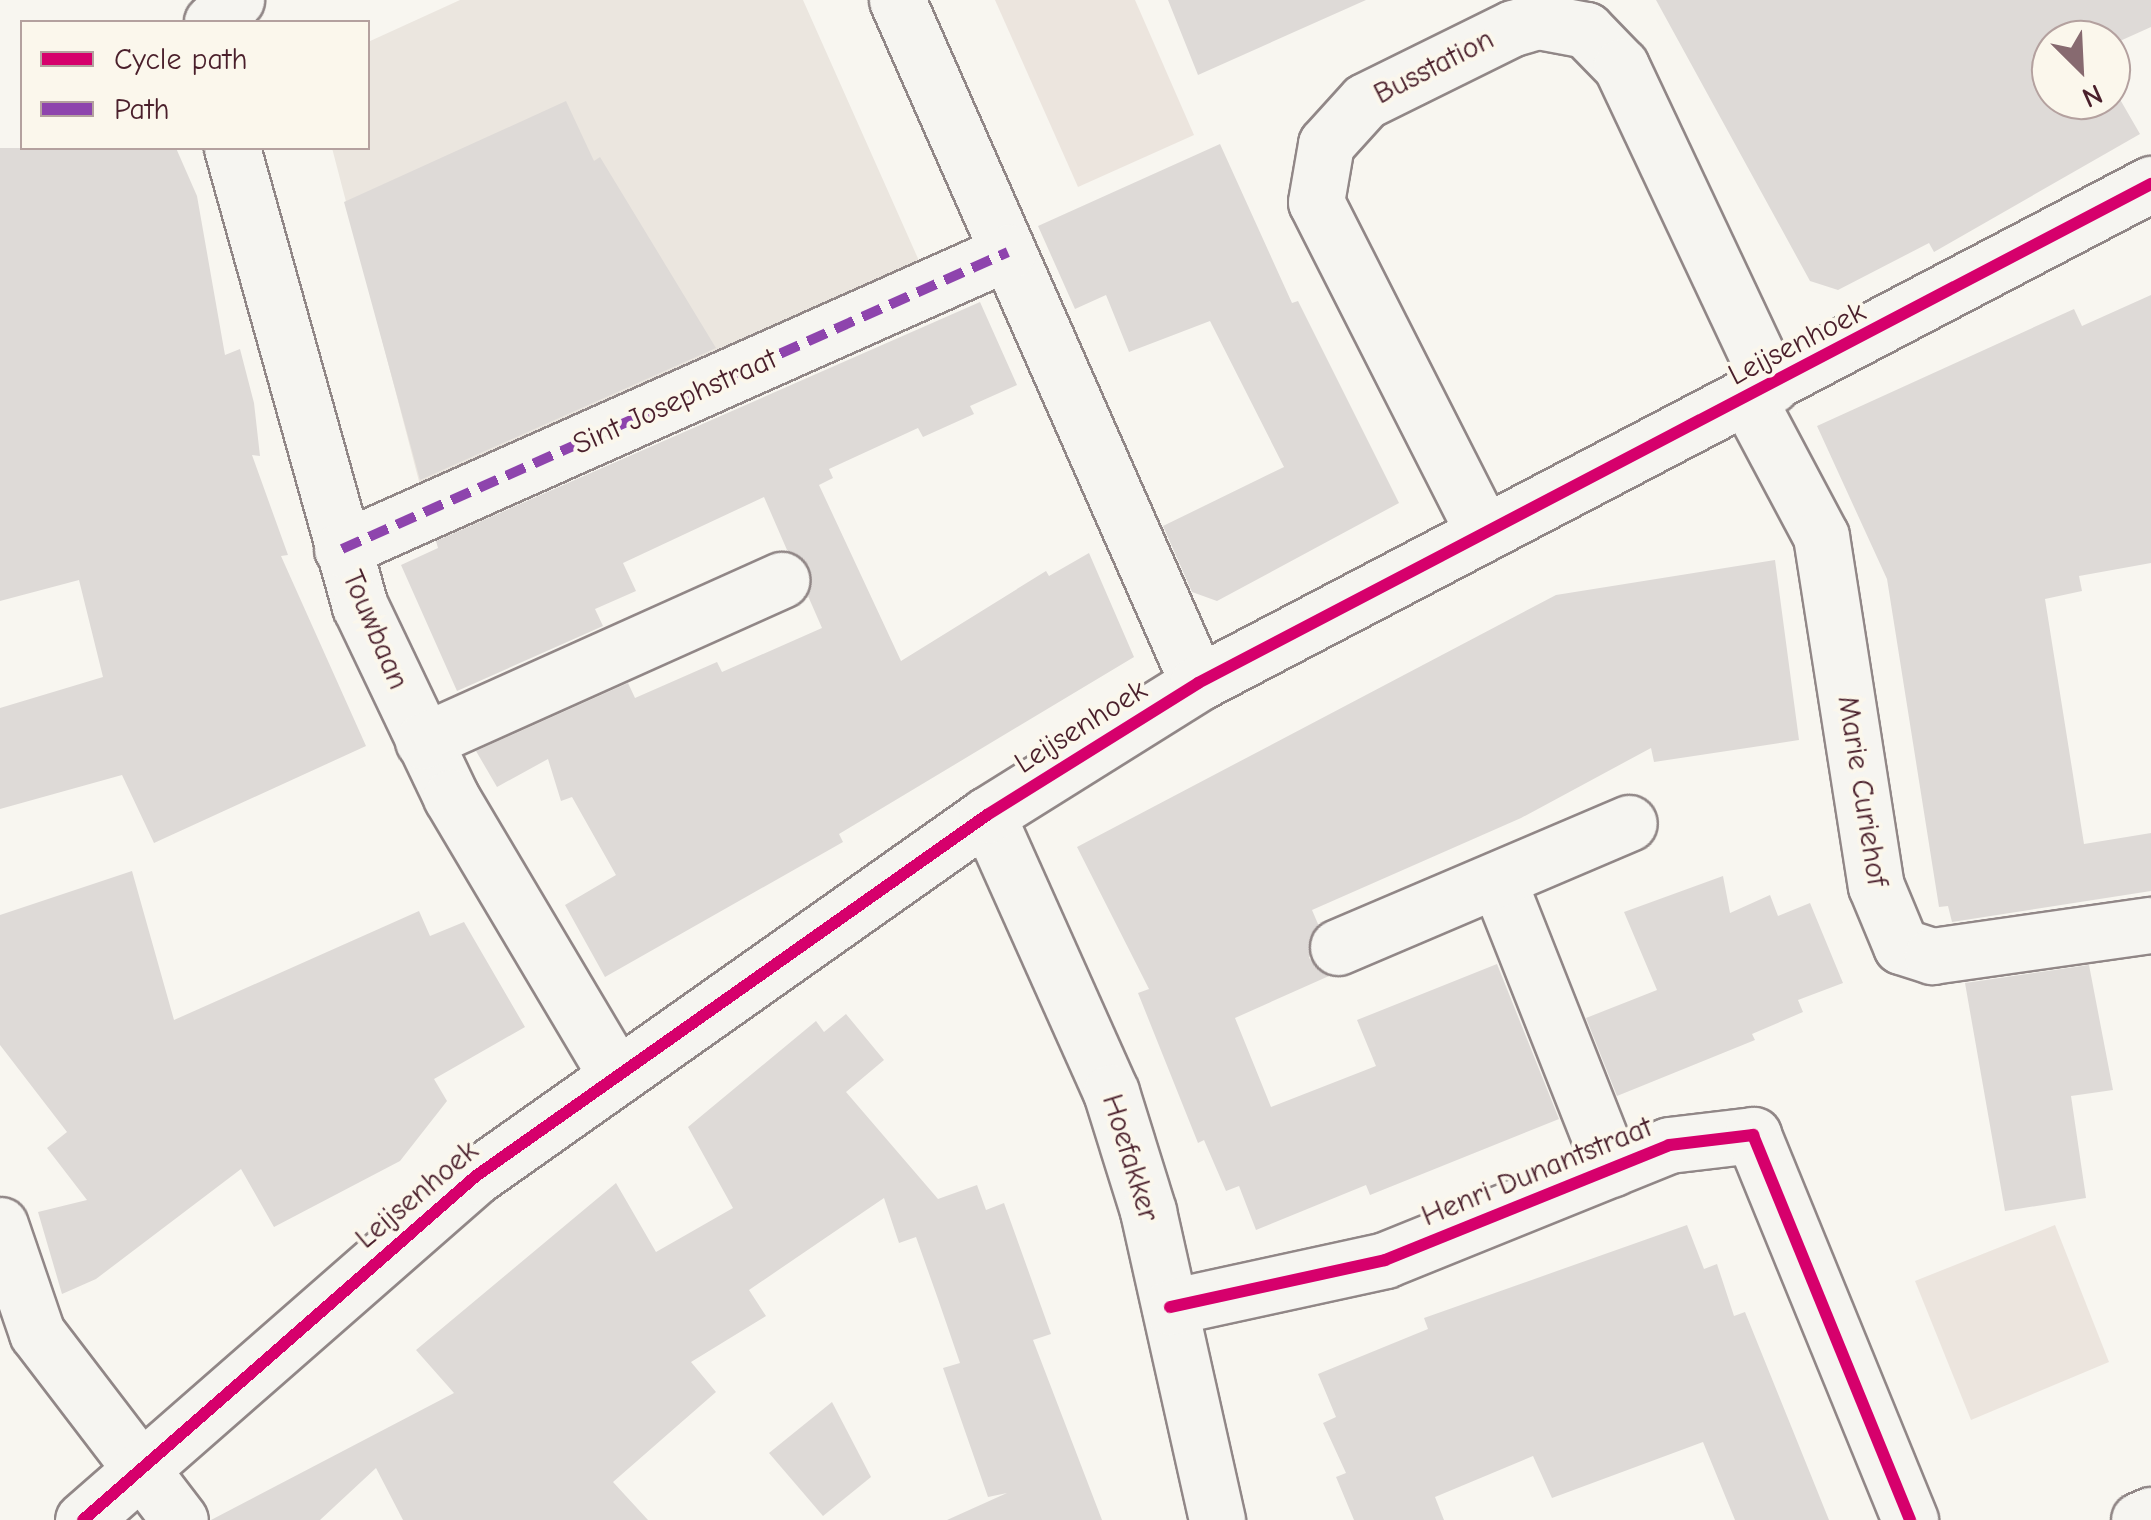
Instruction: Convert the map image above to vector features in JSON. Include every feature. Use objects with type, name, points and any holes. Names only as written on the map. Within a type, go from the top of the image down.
[{"type":"street","points":[[214,20],[236,0]]},
{"type":"street","points":[[897,0],[1198,684]]},
{"type":"street","name":"Busstation","points":[[1484,533],[1316,202],[1326,144],[1365,101],[1513,28],[1550,22],[1586,30],[1621,66],[1759,391]]},
{"type":"street","name":"Touwbaan","points":[[233,150],[342,549],[423,741],[615,1074]]},
{"type":"street","name":"Leijsenhoek","points":[[83,1520],[138,1466],[476,1176],[987,814],[1198,684],[2151,184]]},
{"type":"street","name":"Sint Josephstraat","points":[[342,549],[1008,252]]},
{"type":"street","name":"Marie Curiehof","points":[[1759,391],[1821,536],[1876,886],[1901,946],[1932,956],[2151,925]]},
{"type":"street","points":[[423,741],[782,580]]},
{"type":"street","name":"Hoefakker","points":[[987,814],[1111,1092],[1170,1307],[1217,1520]]},
{"type":"street","points":[[1338,948],[1499,883],[1629,822]]},
{"type":"street","points":[[1499,883],[1612,1168]]},
{"type":"street","name":"Henri Dunantstraat","points":[[1170,1307],[1385,1260],[1669,1145],[1752,1135],[1910,1520]]},
{"type":"street","points":[[0,1225],[37,1333],[180,1520]]},
{"type":"street","name":"Leijsenhoek","points":[[62,1520],[138,1466]]},
{"type":"street","points":[[2139,1520],[2151,1515]]},
{"type":"shaded area","points":[[460,0],[803,0],[920,263],[421,489],[333,150],[370,150],[370,41]]},
{"type":"shaded area","points":[[995,0],[1135,0],[1194,135],[1078,187]]},
{"type":"shaded area","points":[[2055,1225],[2109,1362],[1971,1420],[1915,1281]]},
{"type":"building","points":[[1168,0],[1366,0],[1198,75]]},
{"type":"building","points":[[1656,0],[2151,0],[2151,27],[2131,36],[2131,20],[2031,20],[2031,120],[2131,118],[2140,134],[1934,252],[1929,243],[1838,290],[1810,281]]},
{"type":"building","points":[[566,101],[594,161],[600,157],[716,348],[420,480],[344,202]]},
{"type":"building","points":[[1220,144],[1292,303],[1298,301],[1399,503],[1217,601],[1192,592],[1163,526],[1284,467],[1210,321],[1129,352],[1106,295],[1075,309],[1038,226]]},
{"type":"building","points":[[0,148],[177,150],[197,196],[225,355],[240,349],[254,403],[260,456],[252,455],[288,555],[281,556],[366,746],[154,843],[122,775],[0,809],[0,708],[103,677],[79,580],[0,601]]},
{"type":"building","points":[[2151,295],[2151,563],[2079,576],[2082,591],[2045,599],[2084,844],[2151,833],[2151,891],[1952,922],[1948,906],[1939,907],[1887,579],[1817,426],[2074,309],[2082,326]]},
{"type":"building","points":[[980,302],[1017,385],[970,406],[974,414],[923,437],[918,428],[829,469],[833,478],[819,485],[901,661],[1046,571],[1049,576],[1089,553],[1134,657],[839,834],[843,842],[605,977],[565,905],[616,875],[572,797],[561,801],[548,759],[497,787],[476,751],[628,683],[635,698],[717,662],[722,672],[822,628],[808,596],[809,566],[787,550],[764,497],[623,563],[636,591],[595,609],[603,626],[457,691],[401,565],[438,548],[436,541]]},
{"type":"building","points":[[1775,560],[1799,740],[1654,762],[1651,748],[1521,818],[1312,910],[1318,924],[1309,958],[1329,976],[1235,1018],[1271,1107],[1376,1066],[1357,1020],[1497,964],[1559,1119],[1370,1195],[1366,1185],[1256,1230],[1239,1186],[1226,1191],[1204,1140],[1198,1143],[1138,993],[1149,989],[1077,847],[1556,595]]},
{"type":"building","points":[[132,871],[174,1020],[419,911],[430,936],[464,922],[525,1027],[434,1079],[447,1101],[400,1161],[274,1227],[241,1169],[96,1279],[62,1294],[38,1212],[87,1200],[47,1148],[67,1132],[0,1045],[0,915]]},
{"type":"building","points":[[1723,876],[1730,913],[1770,895],[1778,916],[1810,903],[1843,983],[1798,1000],[1803,1012],[1752,1034],[1755,1040],[1617,1096],[1586,1018],[1657,990],[1624,912]]},
{"type":"building","points":[[2089,965],[2113,1090],[2071,1096],[2086,1198],[2005,1211],[1965,983]]},
{"type":"building","points":[[846,1014],[884,1060],[846,1092],[938,1199],[977,1185],[986,1210],[1004,1203],[1051,1334],[1033,1340],[1102,1520],[947,1520],[1007,1493],[988,1497],[943,1368],[960,1363],[938,1299],[916,1237],[899,1243],[884,1198],[749,1290],[766,1316],[691,1362],[716,1392],[613,1482],[648,1520],[403,1520],[376,1468],[320,1520],[211,1520],[454,1393],[416,1350],[616,1183],[656,1252],[733,1208],[688,1127],[816,1021],[824,1032]]},
{"type":"building","points":[[1687,1225],[1704,1269],[1717,1264],[1734,1316],[1745,1312],[1829,1520],[1735,1520],[1703,1442],[1552,1498],[1533,1456],[1435,1497],[1444,1520],[1354,1520],[1336,1477],[1346,1473],[1323,1423],[1336,1417],[1318,1374],[1428,1329],[1424,1318]]},
{"type":"building","points":[[832,1402],[871,1477],[823,1516],[769,1453]]},
{"type":"marked path","points":[[342,549],[1008,252]]},
{"type":"cycle path","points":[[83,1520],[476,1176],[987,815],[1198,683],[2151,184]]},
{"type":"cycle path","points":[[1170,1307],[1385,1260],[1669,1145],[1753,1135],[1910,1520]]}]
